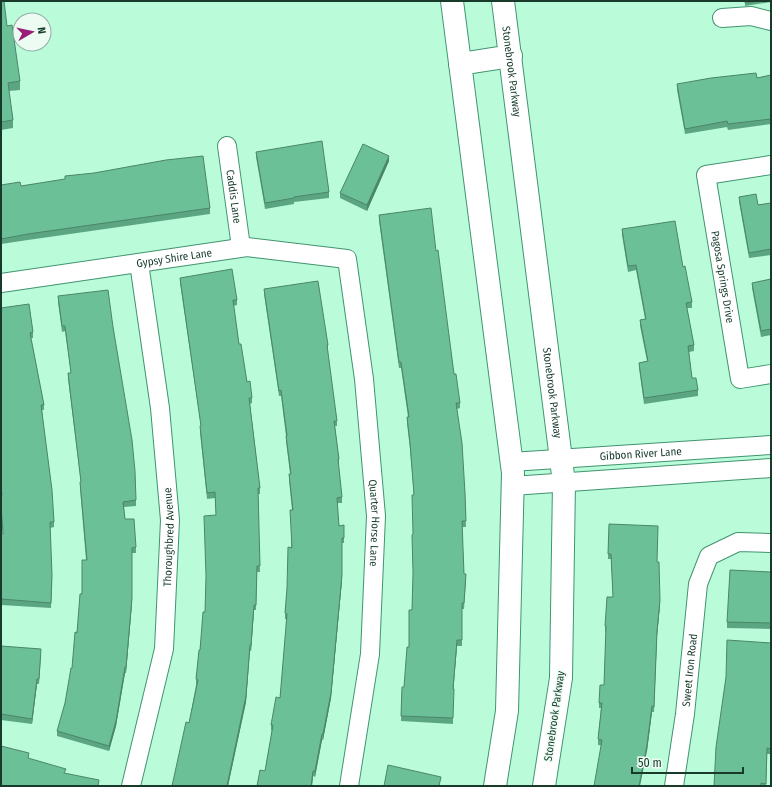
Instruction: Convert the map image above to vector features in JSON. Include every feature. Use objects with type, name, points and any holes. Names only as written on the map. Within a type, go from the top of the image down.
[{"type":"main road","points":[[452,1],[511,462],[512,486],[507,711],[495,786]]},
{"type":"main road","name":"Stonebrook Parkway","points":[[503,1],[564,483],[561,678],[544,786]]},
{"type":"main road","points":[[460,64],[511,56]]},
{"type":"street","points":[[722,18],[751,16],[771,21]]},
{"type":"street","name":"Caddis Lane","points":[[226,146],[241,248]]},
{"type":"street","name":"Pagosa Springs Drive","points":[[771,165],[706,175],[740,379],[771,374]]},
{"type":"street","name":"Gypsy Shire Lane","points":[[1,283],[247,247],[347,259]]},
{"type":"street","name":"Quarter Horse Lane","points":[[347,259],[364,379],[376,516],[370,654],[349,786]]},
{"type":"street","name":"Thoroughbred Avenue","points":[[131,786],[164,649],[170,520],[160,408],[139,263]]},
{"type":"street","name":"Gibbon River Lane","points":[[511,462],[771,445]]},
{"type":"street","points":[[512,486],[771,468]]},
{"type":"street","name":"Sweet Iron Road","points":[[674,786],[685,714],[698,584],[709,556],[738,542],[771,543]]},
{"type":"building","points":[[1,1],[4,1],[7,26],[12,25],[12,52],[16,52],[20,81],[8,83],[13,120],[1,122]]},
{"type":"building","points":[[745,1],[760,1],[745,3]]},
{"type":"building","points":[[756,73],[757,78],[771,75],[771,119],[728,124],[727,121],[685,129],[677,84],[711,78]]},
{"type":"building","points":[[322,141],[329,192],[265,203],[256,152]]},
{"type":"building","points":[[363,144],[389,156],[367,205],[340,193]]},
{"type":"building","points":[[203,156],[210,208],[1,239],[1,185],[20,182],[21,186],[65,179],[65,176],[94,173],[166,160]]},
{"type":"building","points":[[756,194],[758,205],[771,203],[771,249],[749,253],[739,197]]},
{"type":"building","points":[[431,208],[454,374],[456,374],[460,403],[456,403],[462,443],[465,493],[466,521],[462,521],[464,574],[466,574],[464,603],[462,603],[462,640],[457,640],[453,689],[453,718],[401,716],[402,687],[404,687],[407,647],[409,647],[409,610],[412,610],[412,495],[414,495],[407,417],[409,417],[401,362],[399,362],[379,215]]},
{"type":"building","points":[[675,221],[683,267],[685,266],[692,302],[686,303],[694,345],[688,346],[692,378],[696,378],[698,390],[644,398],[639,363],[648,361],[640,320],[646,319],[636,265],[628,266],[622,229]]},
{"type":"building","points":[[232,269],[237,300],[233,300],[239,344],[241,344],[247,382],[250,381],[252,398],[249,398],[260,488],[258,488],[260,566],[257,566],[256,605],[254,605],[246,696],[227,786],[172,786],[186,722],[189,723],[198,680],[196,679],[203,612],[205,612],[206,576],[204,516],[216,515],[215,492],[207,493],[201,426],[180,278]]},
{"type":"building","points":[[771,279],[771,329],[761,331],[752,283]]},
{"type":"building","points":[[318,281],[328,345],[337,421],[334,421],[342,497],[337,498],[339,526],[344,525],[344,538],[342,538],[342,575],[331,693],[311,786],[257,786],[260,770],[265,771],[276,697],[280,698],[287,614],[285,613],[288,547],[292,548],[290,510],[293,510],[289,474],[291,474],[281,390],[279,391],[264,289]]},
{"type":"building","points":[[108,290],[132,440],[136,500],[123,502],[125,519],[134,519],[136,547],[132,548],[132,598],[126,667],[116,721],[109,746],[57,731],[65,703],[72,668],[75,632],[77,633],[80,594],[82,594],[82,560],[87,560],[81,482],[68,373],[71,373],[65,326],[62,326],[58,296]]},
{"type":"building","points":[[29,304],[33,332],[30,333],[44,405],[41,405],[52,490],[54,522],[50,522],[52,575],[51,603],[1,599],[1,534],[3,534],[1,505],[1,308]]},
{"type":"building","points":[[609,524],[658,526],[657,562],[659,562],[660,600],[657,631],[654,707],[652,706],[647,745],[639,786],[594,786],[602,740],[598,739],[602,703],[599,703],[600,685],[604,685],[607,597],[613,597],[611,554],[608,554]]},
{"type":"building","points":[[730,570],[771,572],[771,623],[727,622]]},
{"type":"building","points":[[727,640],[771,643],[771,749],[767,748],[766,784],[761,783],[761,786],[714,786],[716,747],[726,677]]},
{"type":"building","points":[[1,646],[41,649],[39,679],[37,679],[32,719],[1,714]]},
{"type":"building","points":[[1,746],[29,753],[28,758],[66,769],[64,773],[99,780],[98,786],[1,786]]},
{"type":"building","points":[[388,765],[441,777],[439,786],[384,786]]}]
